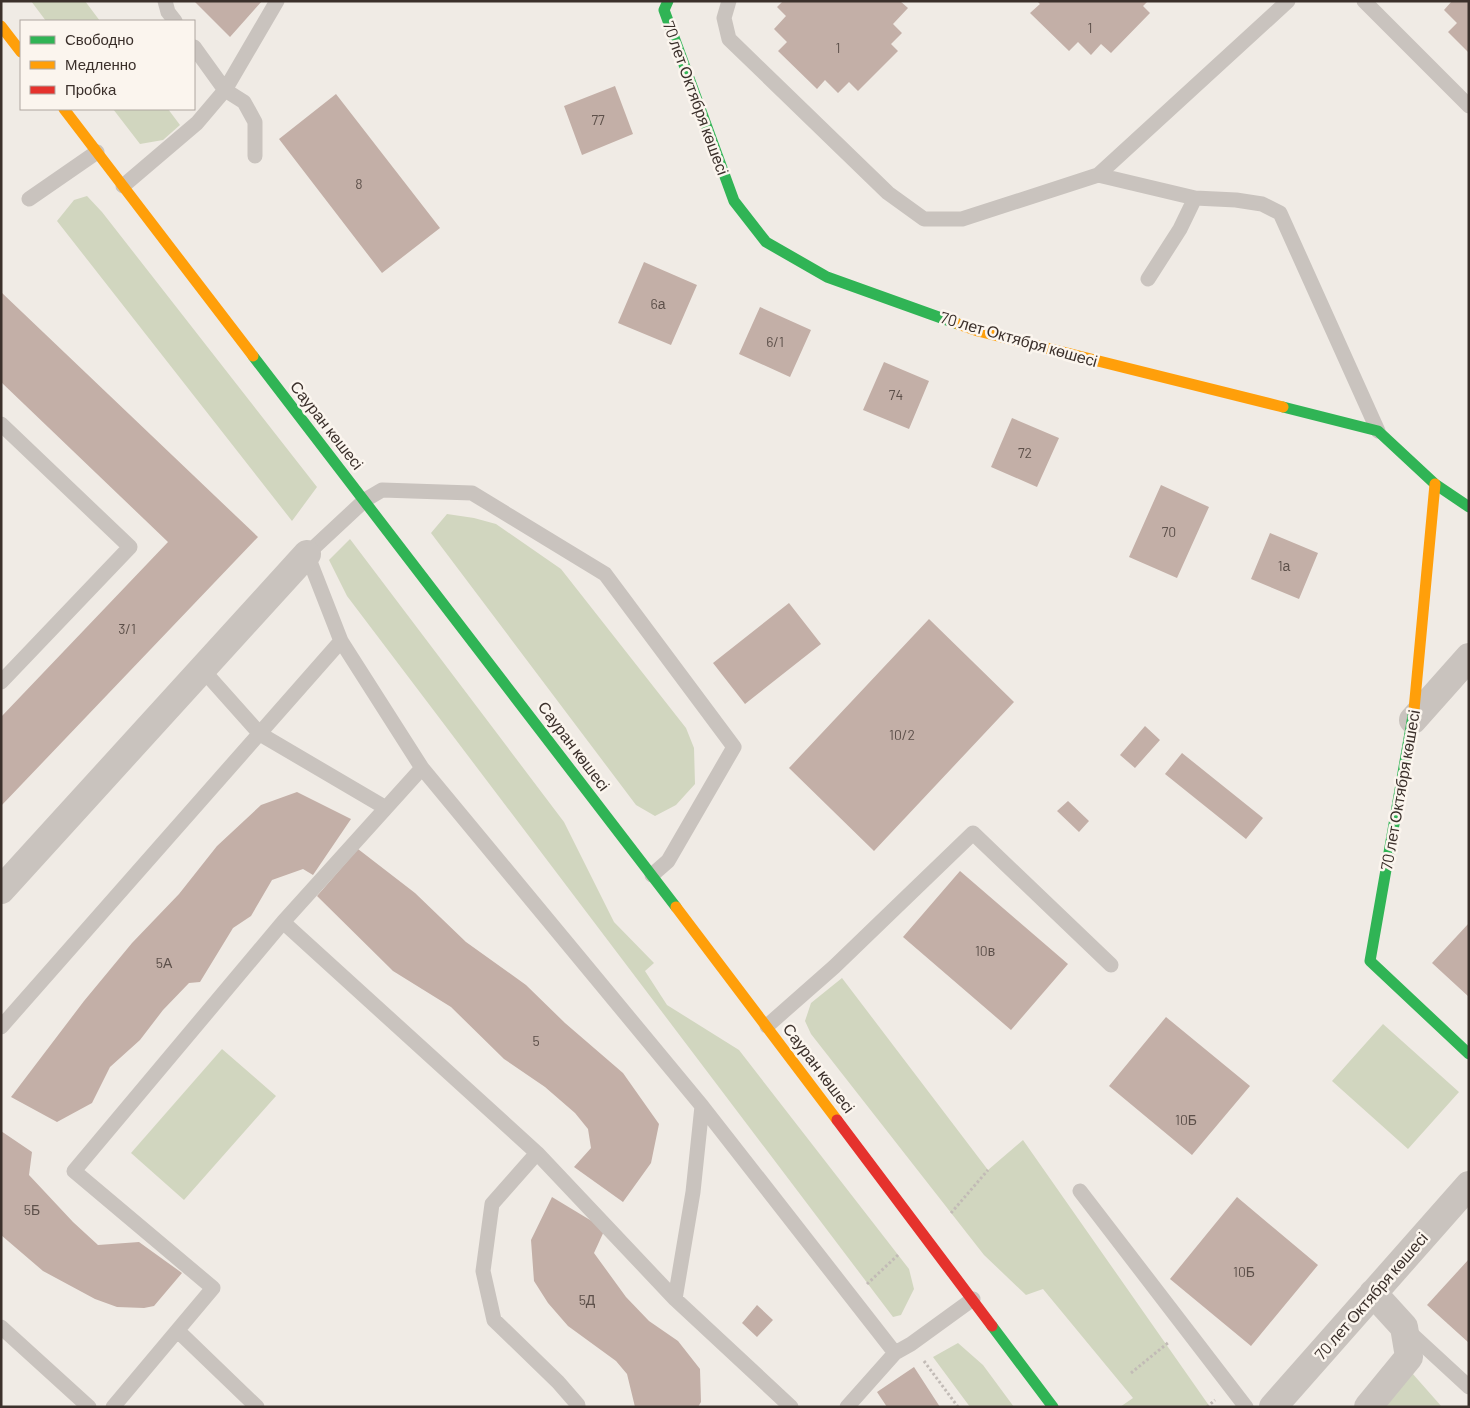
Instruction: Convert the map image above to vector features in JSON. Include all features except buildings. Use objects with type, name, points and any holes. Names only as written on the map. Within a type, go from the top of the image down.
[{"type":"street","name":"70 лет Октября көшесі","points":[[668,1],[664,10],[734,201],[766,242],[827,277],[978,331],[1378,431],[1435,484],[1469,507]]},
{"type":"street","points":[[1,26],[20,51]]},
{"type":"street","name":"Сауран көшесі","points":[[65,110],[652,875],[1053,1407]]},
{"type":"street","name":"70 лет Октября көшесі","points":[[1435,484],[1413,720],[1370,961],[1469,1054]]},
{"type":"street","points":[[1,890],[307,554]]},
{"type":"street","points":[[1413,720],[1469,657]]},
{"type":"street","name":"70 лет Октября көшесі","points":[[1273,1407],[1469,1185]]},
{"type":"street","points":[[1368,1407],[1409,1357],[1404,1327],[1373,1293]]},
{"type":"lane","points":[[166,1],[168,12],[174,20]]},
{"type":"lane","points":[[123,186],[197,123],[225,90],[277,1]]},
{"type":"lane","points":[[729,1],[724,18],[729,39],[888,193],[924,219],[962,219],[1098,175],[1288,1]]},
{"type":"lane","points":[[1364,1],[1469,106]]},
{"type":"lane","points":[[195,48],[225,90],[244,102],[255,122],[254,156]]},
{"type":"lane","points":[[29,198],[97,152]]},
{"type":"lane","points":[[1098,175],[1195,198],[1236,200],[1262,204],[1280,213],[1378,431]]},
{"type":"lane","points":[[1148,279],[1180,229],[1195,198]]},
{"type":"lane","points":[[1,424],[130,547],[1,682]]},
{"type":"lane","points":[[652,875],[668,861],[734,747],[605,574],[472,493],[382,490],[365,500],[307,554],[341,641],[422,768],[702,1106],[895,1354]]},
{"type":"lane","points":[[1,1026],[341,641]]},
{"type":"lane","points":[[202,669],[260,734],[386,808]]},
{"type":"lane","points":[[113,1407],[213,1288],[74,1171],[283,922],[422,768]]},
{"type":"lane","points":[[767,1026],[834,968],[973,833],[1111,965]]},
{"type":"lane","points":[[283,922],[537,1154],[675,1299],[791,1407]]},
{"type":"lane","points":[[675,1299],[693,1192],[702,1106]]},
{"type":"lane","points":[[537,1154],[492,1204],[483,1271],[494,1320],[558,1382],[578,1407]]},
{"type":"lane","points":[[1080,1191],[1246,1407]]},
{"type":"lane","points":[[847,1407],[895,1354],[912,1344],[973,1299]]},
{"type":"lane","points":[[1,1327],[89,1407]]},
{"type":"lane","points":[[1404,1327],[1469,1387]]},
{"type":"lane","points":[[178,1331],[258,1407]]},
{"type":"path","points":[[951,1213],[988,1170]]},
{"type":"path","points":[[852,1297],[898,1255]]},
{"type":"path","points":[[1131,1373],[1186,1328]]},
{"type":"path","points":[[912,1344],[958,1407]]},
{"type":"green space","points":[[31,1],[85,1],[99,20],[45,20]]},
{"type":"green space","points":[[114,110],[169,110],[180,125],[163,140],[140,144]]},
{"type":"green space","points":[[87,196],[102,212],[317,487],[292,521],[57,221],[74,200]]},
{"type":"green space","points":[[447,514],[496,524],[561,569],[686,728],[694,748],[695,784],[676,805],[655,816],[636,805],[431,533]]},
{"type":"green space","points":[[350,539],[564,822],[614,922],[654,963],[645,971],[667,1005],[739,1050],[909,1269],[914,1289],[901,1315],[893,1317],[347,596],[329,560]]},
{"type":"green space","points":[[842,978],[988,1170],[1023,1140],[1210,1407],[1120,1407],[1133,1398],[1043,1289],[1026,1295],[984,1255],[811,1034],[805,1021],[811,1003]]},
{"type":"green space","points":[[1383,1024],[1459,1092],[1408,1149],[1332,1081]]},
{"type":"green space","points":[[222,1049],[276,1096],[184,1200],[131,1153]]},
{"type":"green space","points":[[958,1343],[983,1365],[1014,1407],[970,1407],[933,1357]]},
{"type":"green space","points":[[1412,1373],[1442,1407],[1384,1407]]},
{"type":"traffic: fast","points":[[668,1],[664,10],[734,201],[766,242],[827,277],[958,324]]},
{"type":"traffic: fast","points":[[253,356],[676,907]]},
{"type":"traffic: fast","points":[[1283,407],[1378,431],[1435,484],[1469,507]]},
{"type":"traffic: fast","points":[[1414,710],[1370,961],[1469,1054]]},
{"type":"traffic: fast","points":[[992,1326],[1053,1407]]},
{"type":"traffic: slow","points":[[1,26],[20,51]]},
{"type":"traffic: slow","points":[[65,110],[253,356]]},
{"type":"traffic: slow","points":[[958,324],[978,331],[1283,407]]},
{"type":"traffic: slow","points":[[1414,710],[1435,484]]},
{"type":"traffic: slow","points":[[676,907],[837,1120]]},
{"type":"traffic: jam","points":[[837,1120],[992,1326]]}]
